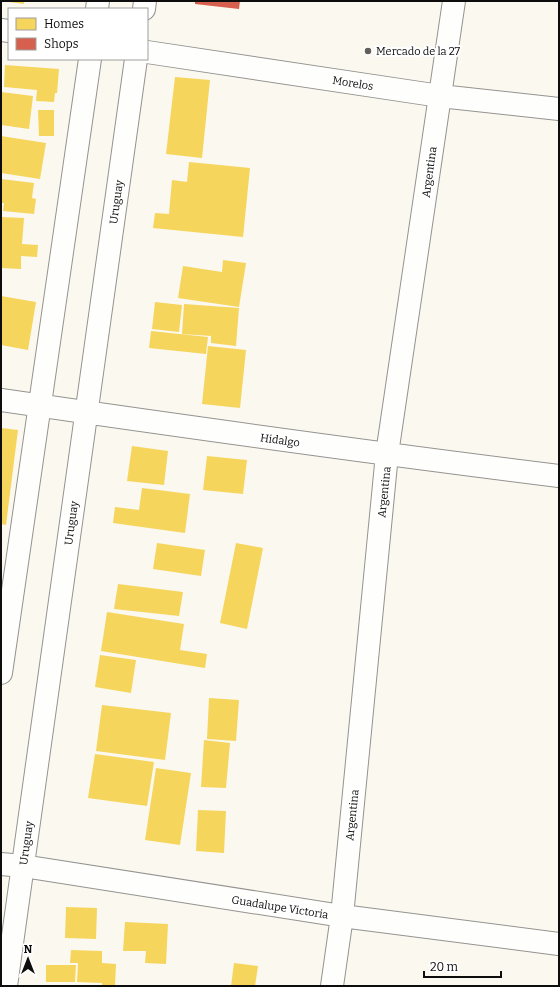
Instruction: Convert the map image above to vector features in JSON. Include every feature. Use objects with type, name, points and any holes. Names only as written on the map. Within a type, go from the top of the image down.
[{"type":"street","name":"Argentina","points":[[332,986],[342,916],[387,454],[454,1]]},
{"type":"street","name":"Morelos","points":[[148,52],[440,96],[559,109]]},
{"type":"street","points":[[1,673],[90,60]]},
{"type":"street","name":"Uruguay","points":[[6,986],[136,60]]},
{"type":"street","name":"Hidalgo","points":[[1,400],[387,454],[559,476]]},
{"type":"street","name":"Guadalupe Victoria","points":[[1,864],[23,866],[342,916],[559,944]]},
{"type":"building: Homes","points":[[24,1],[24,4],[9,2]]},
{"type":"building: Homes","points":[[5,65],[59,69],[57,93],[55,93],[54,102],[36,101],[37,90],[4,87]]},
{"type":"building: Homes","points":[[175,77],[210,80],[202,158],[166,154]]},
{"type":"building: Homes","points":[[1,92],[33,96],[29,129],[1,125]]},
{"type":"building: Homes","points":[[38,110],[54,110],[54,136],[39,136]]},
{"type":"building: Homes","points":[[1,136],[46,143],[40,179],[1,173]]},
{"type":"building: Homes","points":[[189,162],[250,168],[243,237],[153,228],[155,213],[169,214],[172,180],[187,182]]},
{"type":"building: Homes","points":[[1,179],[34,183],[32,198],[36,199],[34,214],[3,211],[4,203],[1,203]]},
{"type":"building: Homes","points":[[1,217],[24,218],[22,244],[38,245],[37,257],[21,256],[21,269],[1,268]]},
{"type":"building: Homes","points":[[223,260],[246,263],[239,307],[178,298],[183,266],[222,272]]},
{"type":"building: Homes","points":[[1,296],[36,302],[28,350],[1,345]]},
{"type":"building: Homes","points":[[155,302],[182,305],[179,332],[152,329]]},
{"type":"building: Homes","points":[[184,304],[239,308],[236,346],[211,343],[211,336],[182,334]]},
{"type":"building: Homes","points":[[151,331],[208,337],[206,354],[149,348]]},
{"type":"building: Homes","points":[[208,346],[246,350],[240,408],[202,404]]},
{"type":"building: Homes","points":[[1,428],[18,430],[6,525],[1,524]]},
{"type":"building: Homes","points":[[132,446],[168,451],[164,485],[127,481]]},
{"type":"building: Homes","points":[[207,456],[247,460],[243,494],[203,490]]},
{"type":"building: Homes","points":[[142,488],[190,494],[185,533],[113,523],[115,507],[139,510]]},
{"type":"building: Homes","points":[[157,543],[205,550],[201,576],[153,569]]},
{"type":"building: Homes","points":[[236,543],[263,548],[247,629],[220,623]]},
{"type":"building: Homes","points":[[118,584],[183,592],[179,616],[114,609]]},
{"type":"building: Homes","points":[[107,612],[184,624],[180,650],[207,654],[205,668],[101,651]]},
{"type":"building: Homes","points":[[100,655],[136,660],[131,693],[95,687]]},
{"type":"building: Homes","points":[[209,698],[239,700],[236,741],[207,739]]},
{"type":"building: Homes","points":[[102,705],[171,713],[165,760],[96,751]]},
{"type":"building: Homes","points":[[204,740],[230,743],[226,788],[201,787]]},
{"type":"building: Homes","points":[[95,754],[154,762],[147,806],[88,798]]},
{"type":"building: Homes","points":[[156,768],[191,773],[180,845],[145,840]]},
{"type":"building: Homes","points":[[198,810],[226,811],[224,853],[196,851]]},
{"type":"building: Homes","points":[[66,907],[97,908],[96,939],[65,938]]},
{"type":"building: Homes","points":[[125,922],[168,924],[166,964],[145,963],[146,951],[123,951]]},
{"type":"building: Homes","points":[[71,950],[102,951],[102,963],[116,964],[115,986],[102,986],[102,983],[77,982],[78,963],[70,963]]},
{"type":"building: Homes","points":[[234,963],[258,966],[255,986],[231,986]]},
{"type":"building: Homes","points":[[46,965],[76,965],[75,982],[46,982]]},
{"type":"building: Shops","points":[[195,1],[240,1],[239,9],[195,4]]},
{"type":"place","name":"Mercado de la 27","points":[[368,51]]}]
